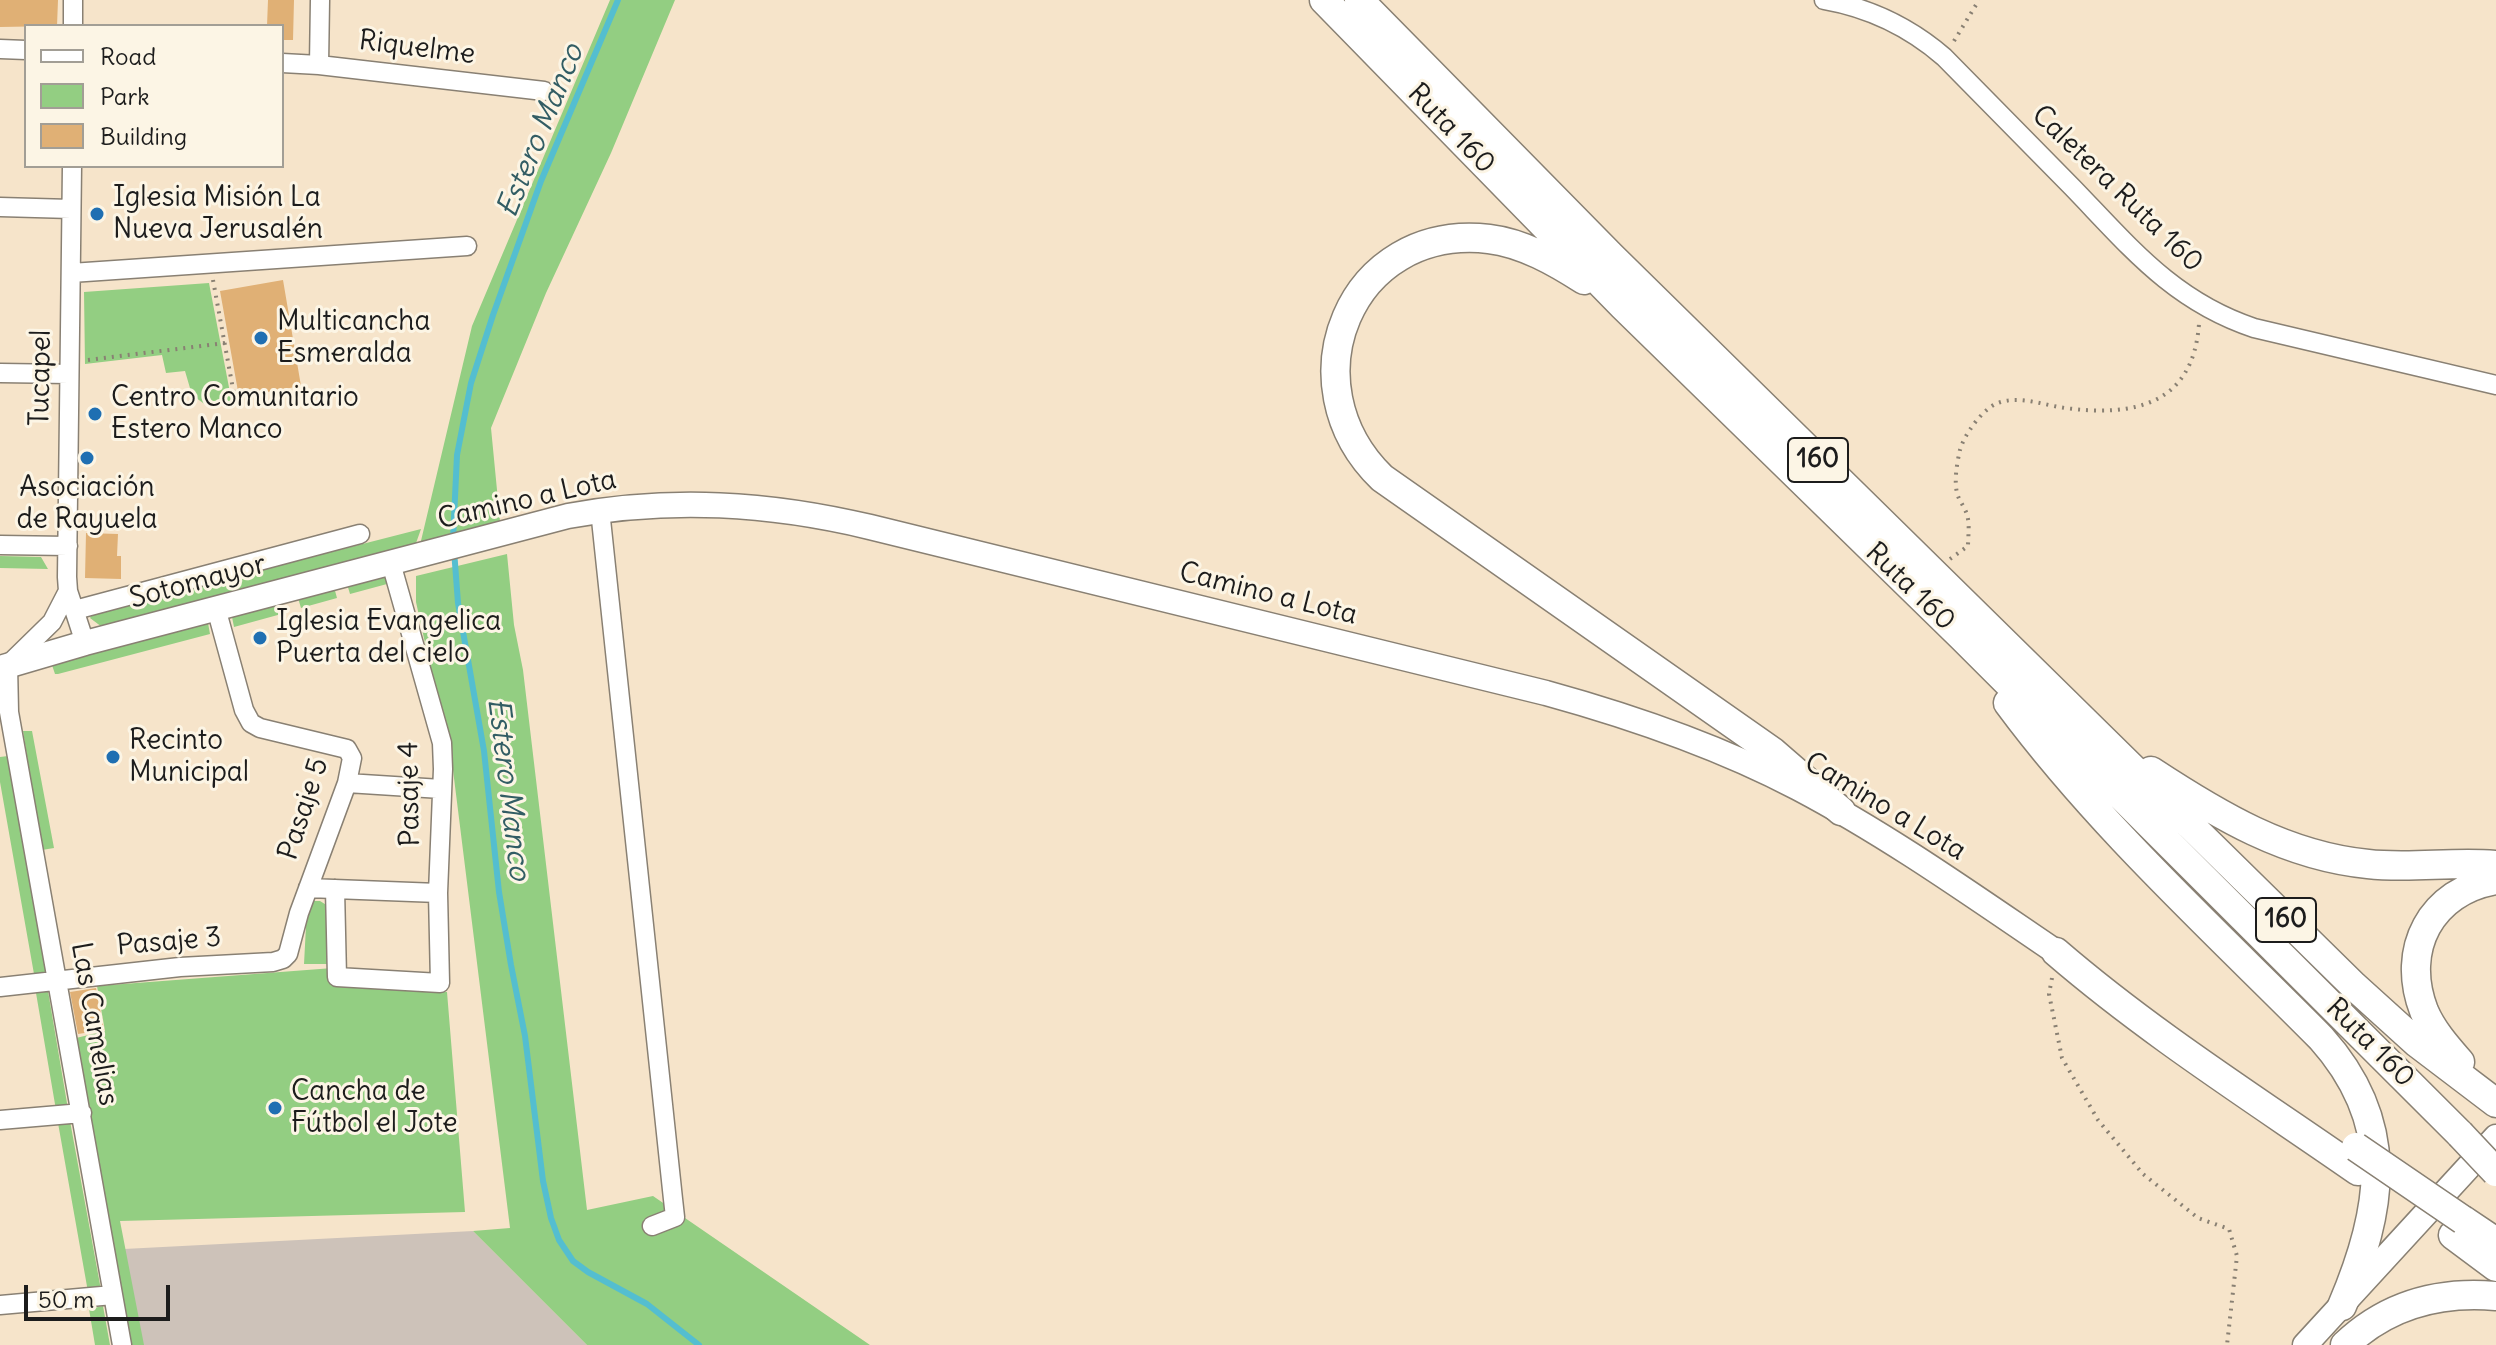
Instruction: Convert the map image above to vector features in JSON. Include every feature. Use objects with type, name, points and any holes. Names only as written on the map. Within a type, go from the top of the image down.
[{"type":"highway","name":"Ruta 160","points":[[1324,0],[1623,306],[1962,637],[2496,1172]]},
{"type":"highway","name":"Ruta 160","points":[[1359,0],[1546,191],[2374,1005],[2417,1043],[2493,1101]]},
{"type":"highway","points":[[1623,306],[1553,262],[1507,242],[1454,239],[1405,253],[1367,283],[1348,314],[1339,343],[1335,373],[1335,389],[1343,422],[1359,452],[1382,478],[1773,752],[1841,811]]},
{"type":"highway","points":[[1962,637],[2026,727],[2098,813],[2321,1038],[2349,1073],[2371,1124],[2377,1177],[2376,1198],[2364,1249],[2342,1306]]},
{"type":"highway","points":[[2091,729],[2209,808],[2292,848],[2369,865],[2496,865]]},
{"type":"highway","points":[[2493,1101],[2429,1021],[2419,993],[2416,962],[2424,930],[2443,904],[2462,889],[2496,880]]},
{"type":"highway","points":[[2056,952],[2140,1002],[2458,1228],[2496,1267]]},
{"type":"highway","points":[[2458,1228],[2496,1242]]},
{"type":"highway","points":[[2345,1345],[2384,1316],[2419,1301],[2457,1294],[2496,1296]]},
{"type":"main road","name":"Camino a Lota","points":[[402,560],[600,510],[666,504],[729,504],[801,512],[858,524],[1599,708],[1701,744],[1784,781],[1841,811],[1931,867],[2056,952]]},
{"type":"main road","name":"Sotomayor","points":[[4,666],[402,560]]},
{"type":"main road","points":[[2305,1345],[2496,1137]]},
{"type":"street","points":[[73,0],[73,24]]},
{"type":"street","points":[[319,65],[320,0]]},
{"type":"street","name":"Caletera Ruta 160","points":[[1824,0],[1848,4],[1892,21],[1911,31],[1944,57],[2149,266],[2195,302],[2254,328],[2496,385]]},
{"type":"street","points":[[0,49],[24,50]]},
{"type":"street","name":"Riquelme","points":[[284,63],[544,91]]},
{"type":"street","name":"Tucapel","points":[[72,168],[68,591],[85,643]]},
{"type":"street","points":[[0,207],[71,209]]},
{"type":"street","points":[[71,273],[467,246]]},
{"type":"street","points":[[0,373],[69,368]]},
{"type":"street","points":[[600,510],[675,1217],[652,1226]]},
{"type":"street","name":"Sotomayor","points":[[75,610],[360,534]]},
{"type":"street","points":[[0,545],[68,546]]},
{"type":"street","name":"Pasaje 4","points":[[335,889],[337,977],[440,983],[438,893],[442,743],[402,560]]},
{"type":"street","name":"Tucapel","points":[[4,666],[52,622],[68,591]]},
{"type":"street","name":"Pasaje 5","points":[[216,608],[247,717],[260,728],[347,749],[352,758],[347,783],[299,913],[291,948],[283,959]]},
{"type":"street","name":"Las Camelias","points":[[4,666],[7,739],[59,981],[122,1345]]},
{"type":"street","points":[[347,783],[441,789]]},
{"type":"street","points":[[308,888],[438,893]]},
{"type":"street","name":"Pasaje 3","points":[[0,987],[283,959]]},
{"type":"street","points":[[0,1120],[82,1113]]},
{"type":"street","points":[[0,1305],[113,1295]]},
{"type":"path","points":[[1944,57],[1979,0]]},
{"type":"path","points":[[210,264],[235,400]]},
{"type":"path","points":[[1932,571],[1968,546],[1968,516],[1957,493],[1956,472],[1960,448],[1971,426],[1996,403],[2027,401],[2062,408],[2122,411],[2145,406],[2171,392],[2190,363],[2199,326],[2195,302]]},
{"type":"path","points":[[69,368],[225,343]]},
{"type":"path","points":[[2056,952],[2049,994],[2062,1058],[2098,1120],[2143,1174],[2198,1218],[2229,1229],[2237,1256],[2227,1345]]},
{"type":"shaded area","points":[[473,1231],[587,1345],[143,1345],[124,1249]]},
{"type":"green space","points":[[610,0],[675,0],[611,153],[546,293],[491,428],[500,521],[420,545],[472,326]]},
{"type":"green space","points":[[209,283],[232,403],[210,408],[192,395],[185,371],[166,373],[162,355],[85,364],[84,292]]},
{"type":"green space","points":[[421,529],[415,546],[102,627],[90,618],[93,613]]},
{"type":"green space","points":[[507,554],[587,1210],[653,1196],[870,1345],[587,1345],[473,1231],[510,1228],[453,770],[416,602],[416,576]]},
{"type":"green space","points":[[0,556],[41,557],[48,569],[0,568]]},
{"type":"green space","points":[[384,574],[387,584],[350,594],[347,584]]},
{"type":"green space","points":[[334,587],[337,598],[301,608],[298,598]]},
{"type":"green space","points":[[282,603],[285,613],[234,627],[232,617]]},
{"type":"green space","points":[[208,623],[210,634],[58,674],[55,674],[52,665]]},
{"type":"green space","points":[[23,731],[32,731],[54,848],[42,850]]},
{"type":"green space","points":[[8,756],[49,972],[34,974],[0,782],[0,757]]},
{"type":"green space","points":[[314,901],[328,906],[328,964],[304,964],[307,907]]},
{"type":"green space","name":"Cancha de Fútbol el Jote","points":[[333,968],[334,981],[447,992],[465,1212],[120,1221],[144,1345],[131,1345],[76,1038],[105,1031],[97,986]]},
{"type":"green space","points":[[48,991],[68,1109],[56,1110],[36,993]]},
{"type":"green space","points":[[70,1121],[101,1290],[88,1292],[58,1123]]},
{"type":"green space","points":[[103,1306],[110,1345],[95,1345],[89,1309]]},
{"type":"building","points":[[0,0],[58,0],[57,24],[0,27]]},
{"type":"building","points":[[268,0],[294,0],[293,40],[284,40],[284,24],[267,24]]},
{"type":"building","name":"Multicancha Esmeralda","points":[[283,280],[301,386],[239,397],[220,291]]},
{"type":"building","points":[[86,533],[118,534],[117,556],[121,556],[121,579],[85,578]]},
{"type":"building","points":[[96,988],[104,1030],[78,1034],[70,992]]},
{"type":"waterway","name":"Estero Manco","points":[[453,539],[457,455],[471,383],[541,181],[618,0]]},
{"type":"waterway","name":"Estero Manco","points":[[454,550],[458,603],[484,751],[499,892],[525,1036],[543,1181],[551,1218],[559,1240],[573,1261],[647,1304],[699,1345]]},
{"type":"place","name":"Iglesia Misión La Nueva Jerusalén","points":[[97,214]]},
{"type":"place","name":"Multicancha Esmeralda","points":[[261,338]]},
{"type":"place","name":"Centro Comunitario Estero Manco","points":[[95,414]]},
{"type":"place","name":"Asociación de Rayuela","points":[[87,458]]},
{"type":"place","name":"Iglesia Evangelica Puerta del cielo","points":[[260,638]]},
{"type":"place","name":"Recinto Municipal","points":[[113,757]]},
{"type":"place","name":"Cancha de Fútbol el Jote","points":[[275,1108]]}]
